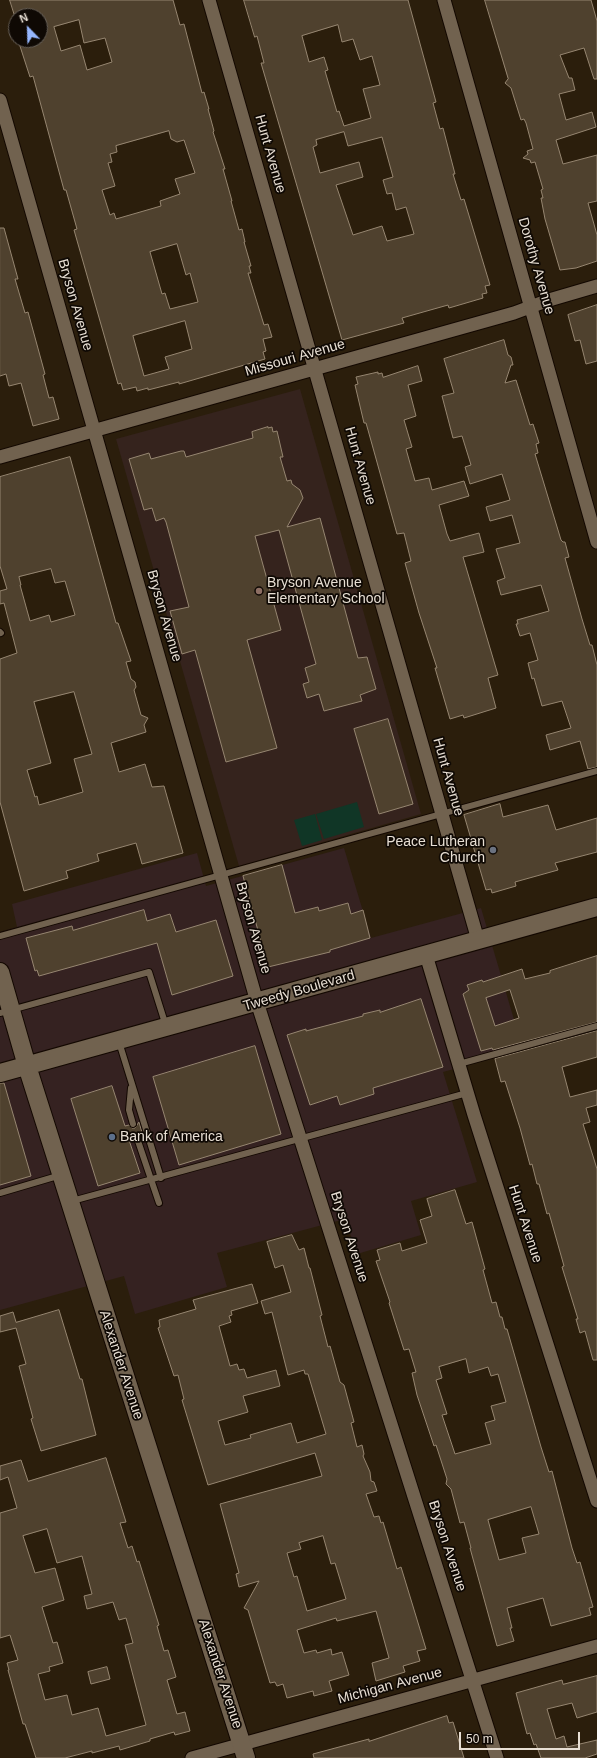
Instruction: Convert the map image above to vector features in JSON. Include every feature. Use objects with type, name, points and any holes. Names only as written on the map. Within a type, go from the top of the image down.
[{"type":"street","name":"Hunt Avenue","points":[[210,0],[478,940]]},
{"type":"street","name":"Dorothy Avenue","points":[[444,0],[597,542]]},
{"type":"street","name":"Bryson Avenue","points":[[0,100],[257,1002],[497,1758]]},
{"type":"street","name":"Missouri Avenue","points":[[0,457],[514,313],[549,300],[597,286]]},
{"type":"street","name":"Tweedy Boulevard","points":[[0,1073],[597,907]]},
{"type":"street","name":"Hunt Avenue","points":[[426,955],[597,1502]]},
{"type":"street","name":"Alexander Avenue","points":[[0,973],[6,1011],[27,1066],[244,1751]]},
{"type":"street","name":"Michigan Avenue","points":[[192,1758],[244,1751],[473,1680],[597,1646]]},
{"type":"lane","points":[[0,936],[442,814],[480,800],[525,787],[597,771]]},
{"type":"lane","points":[[6,1011],[149,972],[166,1028]]},
{"type":"lane","points":[[459,1064],[597,1026]]},
{"type":"lane","points":[[118,1041],[161,1178]]},
{"type":"lane","points":[[132,1086],[129,1110],[133,1124]]},
{"type":"lane","points":[[70,1202],[468,1093]]},
{"type":"lane","points":[[137,1138],[159,1203]]},
{"type":"lane","points":[[0,1193],[62,1175]]},
{"type":"shaded area","name":"Bryson Avenue Elementary School","points":[[300,389],[421,814],[239,866],[116,439]]},
{"type":"shaded area","points":[[344,848],[371,938],[481,908],[523,1050],[443,1072],[477,1182],[411,1201],[421,1235],[357,1254],[345,1219],[217,1253],[227,1287],[135,1314],[124,1276],[0,1310],[0,932],[17,927],[12,904],[197,853],[206,886]]},
{"type":"green space","points":[[357,802],[364,827],[324,839],[316,814]]},
{"type":"green space","points":[[315,814],[322,840],[302,846],[294,820]]},
{"type":"building","points":[[10,0],[173,0],[180,25],[184,24],[202,93],[204,92],[209,109],[213,132],[225,169],[223,169],[239,230],[242,229],[251,266],[249,266],[251,273],[248,273],[264,325],[268,324],[272,337],[263,339],[266,351],[263,352],[265,359],[179,384],[179,382],[148,390],[148,388],[137,391],[136,387],[123,390],[121,383],[118,384],[74,230],[77,229],[66,190],[64,190],[33,76],[30,77],[21,48],[48,48],[48,8],[12,8]],"holes":[[[79,20],[84,43],[105,38],[112,62],[87,70],[80,45],[61,51],[54,27]],[[169,131],[171,139],[177,142],[184,140],[195,173],[175,179],[180,194],[160,201],[161,206],[116,219],[114,213],[110,215],[102,190],[115,186],[108,163],[112,162],[110,154],[117,152],[116,146]],[[177,244],[186,275],[190,273],[198,302],[170,309],[165,293],[162,294],[150,252]],[[185,321],[192,349],[165,357],[169,369],[144,376],[133,336]]]},
{"type":"building","points":[[244,0],[408,0],[436,102],[433,103],[440,129],[443,128],[455,174],[453,174],[461,200],[464,199],[490,285],[485,286],[487,293],[482,294],[483,298],[449,308],[448,305],[402,318],[404,323],[342,340],[261,63],[264,63],[257,36],[255,37]],"holes":[[[338,25],[342,42],[353,39],[360,60],[372,56],[380,85],[363,89],[371,118],[344,126],[339,111],[337,112],[325,71],[328,70],[324,57],[309,62],[302,36]],[[344,132],[348,146],[382,137],[393,177],[383,180],[387,194],[392,193],[396,210],[406,207],[414,234],[387,241],[382,226],[353,235],[336,185],[363,177],[359,162],[320,173],[313,147],[317,145],[316,140]]]},
{"type":"building","points":[[485,0],[591,0],[597,21],[597,79],[594,79],[584,48],[560,55],[569,78],[572,78],[575,90],[559,94],[566,120],[592,112],[596,127],[556,140],[563,164],[597,155],[597,201],[588,203],[597,235],[597,261],[576,268],[560,270],[545,219],[541,198],[543,198],[541,190],[543,189],[535,162],[531,163],[530,160],[523,158],[528,154],[527,151],[533,149],[526,123],[524,119],[521,120],[511,88],[505,83],[508,79]]},
{"type":"building","points":[[0,228],[4,228],[18,279],[15,279],[25,313],[28,312],[45,374],[43,375],[49,398],[53,397],[59,419],[33,426],[21,383],[9,386],[6,374],[0,376]]},
{"type":"building","points":[[597,305],[597,361],[586,364],[580,340],[575,341],[568,315]]},
{"type":"building","points":[[504,340],[508,355],[511,357],[513,365],[511,365],[505,383],[516,380],[530,425],[533,424],[539,443],[536,444],[538,453],[535,454],[561,540],[565,542],[569,557],[565,558],[597,665],[597,767],[588,769],[580,741],[550,750],[546,735],[571,728],[562,701],[542,706],[528,663],[538,660],[530,633],[520,636],[516,624],[518,624],[517,620],[549,611],[541,585],[501,595],[497,581],[505,578],[496,549],[520,543],[512,515],[490,521],[486,507],[510,500],[502,474],[470,484],[465,467],[471,465],[462,436],[453,438],[442,396],[454,393],[444,359]]},
{"type":"building","points":[[418,366],[422,381],[408,385],[416,416],[404,420],[412,447],[406,449],[415,481],[429,478],[432,490],[464,481],[469,496],[439,505],[447,534],[450,541],[479,533],[484,552],[463,557],[498,675],[488,678],[496,708],[464,718],[463,715],[450,719],[435,668],[437,668],[405,563],[411,561],[404,533],[397,534],[366,423],[364,423],[355,385],[358,384],[356,377],[378,372],[378,374],[382,373],[383,377]]},
{"type":"building","points":[[272,427],[273,432],[277,431],[283,457],[280,457],[287,481],[291,480],[292,484],[300,490],[303,498],[287,527],[320,518],[358,658],[367,657],[376,689],[360,695],[362,701],[324,711],[319,694],[307,698],[303,684],[309,682],[305,668],[316,664],[279,530],[255,536],[281,630],[247,640],[277,748],[226,762],[195,650],[182,654],[170,611],[189,607],[166,522],[164,518],[156,521],[152,508],[144,510],[129,459],[149,453],[151,459],[181,451],[184,451],[186,457],[253,438],[252,432]]},
{"type":"building","points":[[70,457],[116,623],[118,623],[131,661],[126,662],[131,679],[135,682],[136,687],[134,690],[141,715],[148,718],[144,725],[146,732],[111,743],[119,772],[145,764],[152,787],[164,786],[183,853],[142,864],[136,843],[97,854],[99,861],[66,871],[68,878],[24,891],[0,802],[0,659],[17,653],[4,603],[0,604],[0,591],[7,589],[0,566],[0,477]],"holes":[[[51,569],[55,583],[65,581],[75,615],[51,622],[49,615],[30,621],[19,577]],[[74,692],[92,754],[74,759],[83,792],[39,805],[27,770],[51,763],[34,702]]]},
{"type":"building","points":[[388,719],[413,804],[379,814],[354,729]]},
{"type":"building","points":[[500,804],[503,817],[548,805],[556,830],[597,818],[597,852],[555,863],[558,870],[515,882],[516,886],[492,893],[491,889],[486,890],[464,815]]},
{"type":"building","points":[[282,865],[295,913],[318,907],[319,911],[348,903],[351,914],[363,910],[370,938],[330,950],[330,952],[268,967],[243,876]]},
{"type":"building","points":[[144,910],[147,921],[170,914],[176,932],[216,920],[233,976],[172,995],[157,943],[39,976],[37,970],[35,971],[26,938],[72,926],[73,930]]},
{"type":"building","points":[[597,956],[597,1022],[493,1050],[492,1048],[481,1051],[463,994],[469,990],[467,985],[482,980],[483,982],[522,969],[525,979],[550,973],[550,971]],"holes":[[[510,990],[519,1018],[495,1026],[486,998]]]},
{"type":"building","points":[[421,999],[443,1067],[373,1088],[374,1094],[340,1105],[337,1096],[310,1105],[287,1035],[306,1029],[306,1031],[363,1016],[363,1014],[380,1010],[380,1012]]},
{"type":"building","points":[[597,1031],[597,1057],[562,1067],[570,1097],[597,1090],[597,1105],[586,1108],[590,1122],[583,1124],[597,1169],[597,1360],[593,1360],[585,1331],[580,1333],[576,1319],[578,1319],[562,1267],[564,1266],[549,1213],[547,1214],[539,1184],[537,1184],[532,1164],[530,1165],[505,1081],[501,1082],[495,1059]]},
{"type":"building","points":[[255,1046],[281,1134],[179,1165],[153,1077]]},
{"type":"building","points":[[0,1083],[4,1083],[31,1176],[0,1185]]},
{"type":"building","name":"Bank of America","points":[[112,1086],[125,1126],[129,1125],[132,1128],[135,1128],[139,1122],[143,1136],[141,1137],[136,1134],[133,1135],[133,1139],[129,1140],[140,1173],[98,1186],[71,1099]]},
{"type":"building","points":[[455,1190],[466,1224],[472,1222],[485,1269],[483,1270],[492,1303],[496,1302],[500,1317],[502,1317],[505,1329],[507,1329],[541,1447],[549,1472],[552,1471],[572,1548],[577,1563],[580,1562],[593,1607],[589,1608],[591,1615],[551,1626],[543,1598],[507,1608],[512,1628],[510,1628],[514,1641],[497,1646],[464,1522],[460,1523],[451,1489],[446,1484],[447,1479],[436,1445],[434,1446],[417,1395],[412,1373],[416,1372],[409,1349],[404,1350],[376,1261],[380,1260],[377,1250],[400,1243],[402,1251],[427,1243],[420,1220],[432,1216],[427,1199]],"holes":[[[466,1359],[469,1373],[488,1367],[491,1376],[498,1374],[506,1402],[491,1406],[495,1420],[485,1423],[491,1444],[455,1454],[442,1415],[447,1414],[436,1380],[442,1378],[439,1367]],[[531,1507],[539,1534],[522,1538],[526,1553],[499,1560],[488,1520]]]},
{"type":"building","points":[[292,1235],[299,1250],[304,1248],[322,1315],[320,1316],[328,1347],[330,1346],[340,1382],[344,1385],[354,1422],[351,1423],[357,1447],[362,1445],[363,1456],[370,1472],[371,1481],[374,1482],[377,1491],[366,1494],[374,1517],[379,1516],[381,1523],[383,1522],[397,1569],[401,1567],[426,1649],[417,1651],[420,1661],[403,1666],[405,1672],[376,1681],[372,1663],[389,1658],[376,1611],[337,1621],[336,1618],[297,1630],[304,1653],[316,1650],[317,1653],[331,1649],[332,1655],[342,1652],[349,1675],[329,1681],[332,1691],[314,1696],[313,1691],[287,1698],[283,1684],[277,1686],[275,1682],[270,1683],[248,1610],[244,1608],[259,1581],[239,1587],[236,1574],[239,1573],[220,1504],[322,1476],[315,1453],[208,1485],[182,1400],[184,1399],[178,1375],[174,1376],[158,1328],[160,1327],[159,1320],[196,1309],[193,1300],[252,1284],[258,1303],[231,1311],[232,1315],[229,1316],[231,1322],[219,1326],[230,1366],[237,1364],[239,1370],[244,1369],[247,1378],[276,1370],[280,1386],[243,1396],[248,1412],[218,1421],[225,1445],[251,1438],[250,1435],[291,1423],[297,1443],[326,1434],[308,1374],[305,1374],[304,1370],[288,1375],[272,1312],[265,1314],[261,1301],[291,1292],[283,1265],[275,1268],[267,1242]],"holes":[[[323,1536],[331,1564],[335,1563],[346,1599],[307,1611],[297,1576],[294,1577],[287,1553],[301,1549],[299,1543]]]},
{"type":"building","points":[[59,1310],[80,1379],[82,1379],[96,1435],[41,1451],[31,1419],[33,1418],[19,1366],[26,1364],[16,1328],[0,1332],[0,1316],[13,1312],[16,1322]]},
{"type":"building","points":[[106,1458],[126,1522],[120,1523],[128,1548],[132,1546],[137,1562],[139,1561],[159,1625],[157,1626],[164,1651],[168,1650],[176,1677],[167,1680],[177,1714],[185,1712],[190,1731],[175,1735],[174,1732],[120,1750],[119,1746],[65,1758],[36,1758],[25,1724],[23,1724],[8,1670],[7,1663],[18,1660],[10,1635],[0,1638],[0,1513],[17,1508],[8,1477],[0,1480],[0,1466],[21,1460],[28,1481]],"holes":[[[47,1529],[57,1563],[82,1556],[92,1594],[84,1596],[87,1609],[113,1602],[119,1620],[126,1618],[133,1643],[125,1645],[146,1725],[106,1736],[98,1708],[72,1715],[67,1695],[45,1700],[38,1674],[50,1671],[49,1667],[63,1663],[57,1642],[53,1643],[42,1607],[64,1600],[55,1568],[35,1573],[23,1536]]]},
{"type":"building","points":[[107,1667],[110,1679],[91,1684],[88,1672]]},
{"type":"building","points":[[597,1676],[597,1712],[577,1718],[572,1703],[547,1709],[556,1739],[564,1736],[567,1747],[597,1740],[597,1754],[585,1758],[541,1758],[530,1733],[527,1734],[516,1693],[562,1680],[563,1684]]},
{"type":"building","points":[[447,1716],[449,1723],[453,1722],[464,1758],[314,1758],[313,1754],[369,1739],[369,1741]]},
{"type":"place","name":"Bryson Avenue Elementary School","points":[[259,591]]},
{"type":"place","name":"Peace Lutheran Church","points":[[493,850]]},
{"type":"place","name":"Bank of America","points":[[112,1137]]}]
